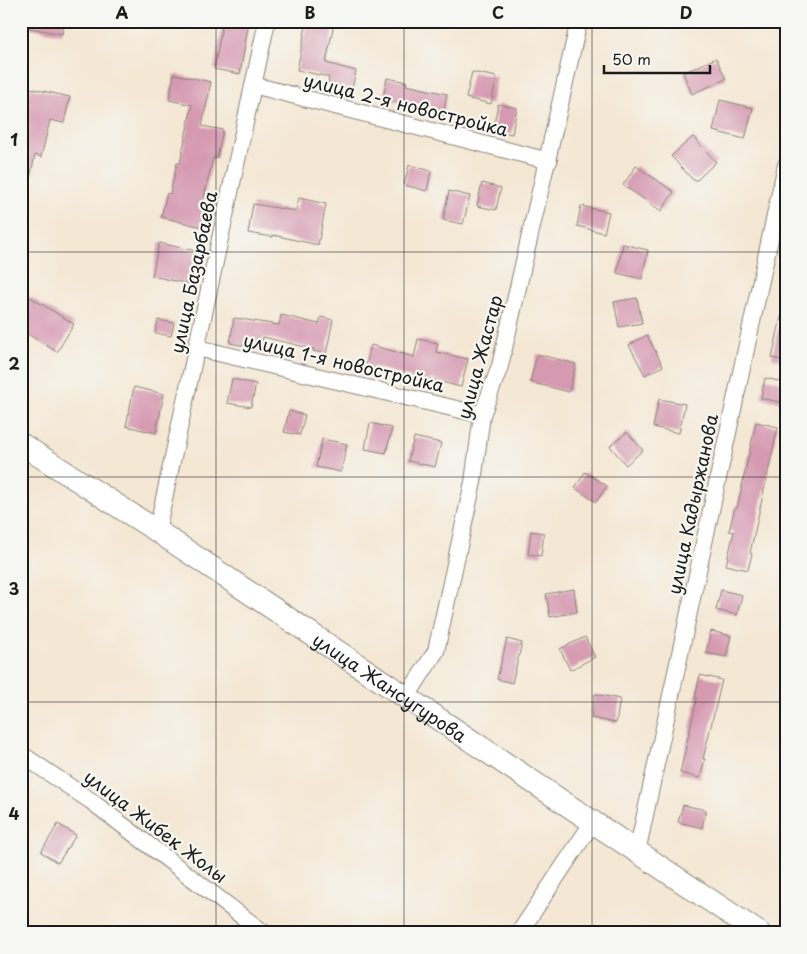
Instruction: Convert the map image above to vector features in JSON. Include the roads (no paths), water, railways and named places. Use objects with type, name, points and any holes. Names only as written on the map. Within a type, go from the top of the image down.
[{"type":"main road","name":"улица Жансугурова","points":[[21,444],[157,531],[759,933]]},
{"type":"street","name":"улица Базарбаева","points":[[157,531],[267,21]]},
{"type":"street","name":"улица Жастар","points":[[406,698],[436,652],[473,482],[482,415],[500,366],[549,161],[579,21]]},
{"type":"street","name":"улица 2-я новостройка","points":[[253,86],[549,161]]},
{"type":"street","name":"улица Кадыржанова","points":[[637,852],[786,165]]},
{"type":"street","name":"улица 1-я новостройка","points":[[197,348],[482,415]]},
{"type":"street","name":"улица Жибек Жолы","points":[[21,754],[91,801],[264,933]]},
{"type":"street","points":[[518,933],[593,822]]}]
